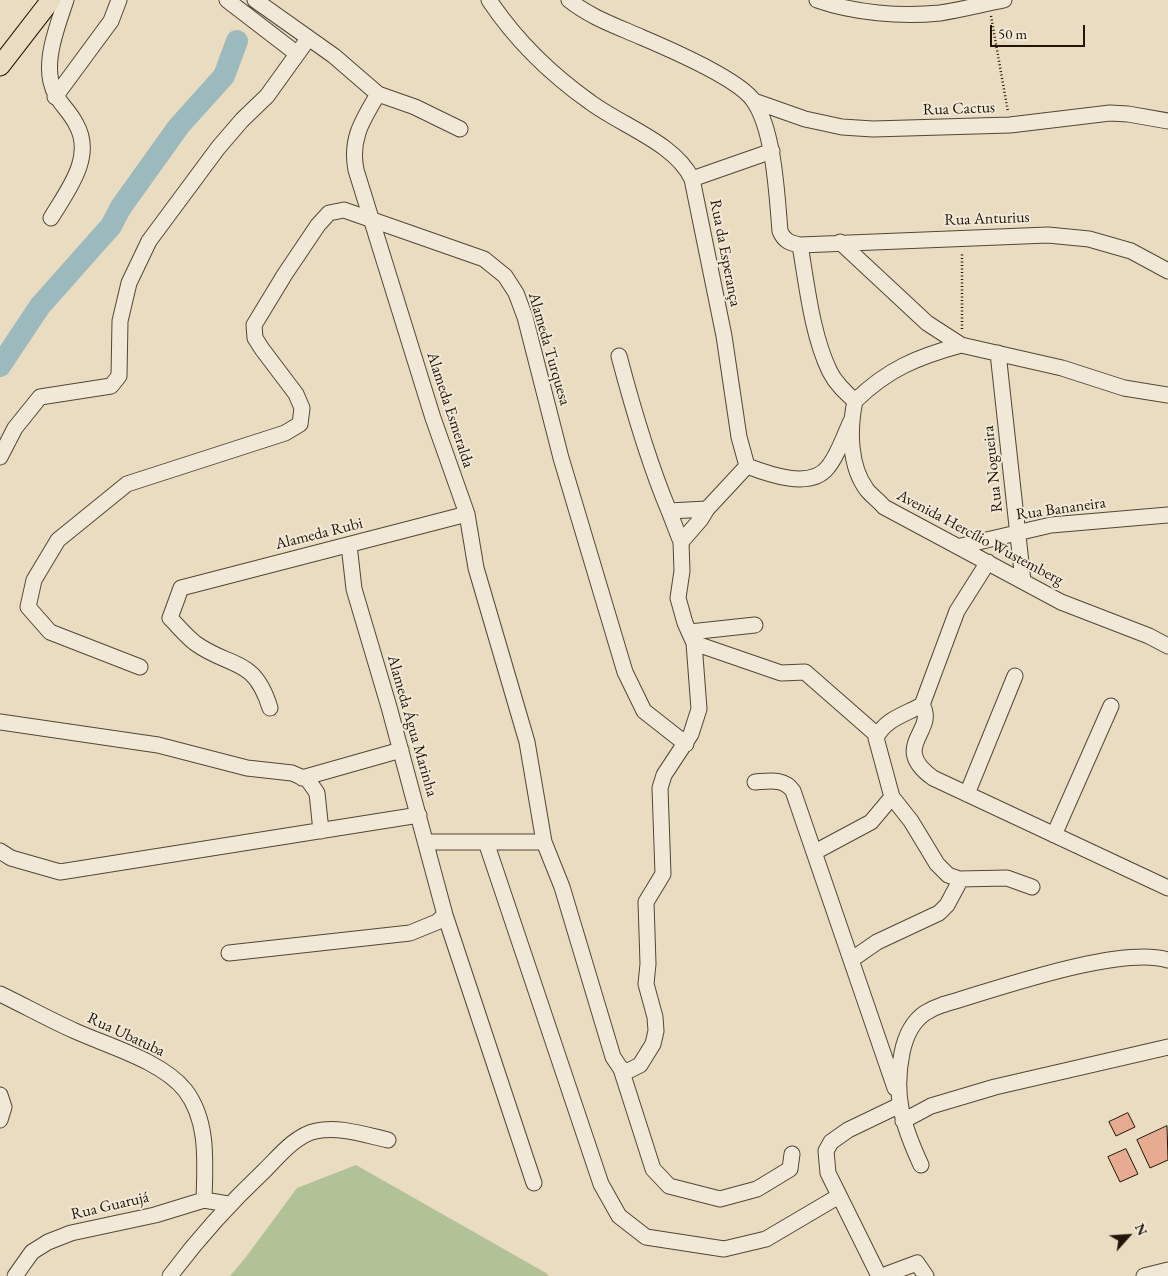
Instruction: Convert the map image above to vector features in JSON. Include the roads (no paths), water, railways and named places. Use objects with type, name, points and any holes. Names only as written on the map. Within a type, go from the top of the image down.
[{"type":"main road","points":[[0,66],[50,0]]},
{"type":"street","points":[[51,218],[78,172],[83,157],[77,124],[55,97],[50,69],[66,0]]},
{"type":"street","points":[[55,97],[111,21],[119,0]]},
{"type":"street","points":[[227,0],[296,54]]},
{"type":"street","points":[[255,0],[334,56],[378,94],[415,107],[460,130]]},
{"type":"street","points":[[569,0],[593,16],[693,61],[722,77],[754,100],[772,151],[780,231],[786,241],[800,245],[812,310],[825,357],[839,386],[855,401],[888,373],[907,362],[921,356],[961,345]]},
{"type":"street","points":[[817,0],[861,10],[909,14],[939,13],[989,1],[1004,0]]},
{"type":"street","name":"Rua da Esperança","points":[[493,1],[534,55],[591,103],[675,156],[687,169],[692,179],[724,336],[739,437],[746,466]]},
{"type":"street","points":[[0,457],[15,428],[40,397],[111,386],[117,381],[119,376],[120,322],[129,283],[149,241],[218,148],[242,120],[267,96],[308,39]]},
{"type":"street","name":"Alameda Esmeralda","points":[[378,94],[361,123],[353,148],[356,170],[433,418],[467,514],[476,568],[528,742],[544,842],[562,887],[613,1057],[620,1069],[653,1170],[669,1186],[720,1199],[757,1189],[790,1169],[792,1154]]},
{"type":"street","name":"Rua Cactus","points":[[754,100],[805,119],[842,127],[873,129],[1010,126],[1110,114],[1128,114],[1168,121]]},
{"type":"street","points":[[692,179],[772,151]]},
{"type":"street","name":"Alameda Turquesa","points":[[140,667],[50,632],[28,607],[34,580],[58,540],[127,484],[285,433],[300,424],[302,408],[296,394],[255,338],[254,325],[284,274],[318,225],[329,213],[344,210],[476,255],[492,264],[505,276],[516,293],[525,317],[561,458],[625,672],[644,710],[686,744]]},
{"type":"street","name":"Rua Anturius","points":[[800,245],[1048,235],[1089,238],[1131,251],[1168,271]]},
{"type":"street","points":[[840,242],[927,323],[961,345],[1062,368],[1124,388],[1168,394]]},
{"type":"street","name":"Rua Nogueira","points":[[998,353],[1022,581]]},
{"type":"street","points":[[619,356],[656,483],[681,542],[682,571],[678,598],[685,623],[692,637],[699,710],[696,723],[686,744],[664,775],[660,788],[663,874],[646,902],[648,964],[646,984],[655,1017],[656,1031],[653,1044],[640,1065],[628,1071],[620,1069]]},
{"type":"street","name":"Avenida Hercílio Wustemberg","points":[[855,401],[851,421],[853,453],[858,473],[867,490],[884,507],[1078,609],[1149,636],[1168,646]]},
{"type":"street","points":[[681,542],[707,509],[746,466],[776,478],[810,478],[822,474],[829,466],[851,421]]},
{"type":"street","points":[[669,511],[707,509]]},
{"type":"street","name":"Alameda Rubi","points":[[270,708],[265,694],[252,672],[195,643],[170,618],[181,588],[467,514]]},
{"type":"street","name":"Rua Bananeira","points":[[960,546],[1017,532],[1068,523],[1168,515]]},
{"type":"street","name":"Alameda Água Marinha","points":[[349,545],[354,589],[401,750],[445,915],[534,1183]]},
{"type":"street","points":[[988,562],[953,619],[922,705],[889,720],[877,735],[878,750],[892,797],[910,820],[937,864],[948,874],[961,879],[1007,878],[1032,888]]},
{"type":"street","points":[[692,637],[755,625]]},
{"type":"street","points":[[1149,636],[1168,634]]},
{"type":"street","points":[[692,637],[781,672],[805,672],[877,735]]},
{"type":"street","points":[[967,794],[1015,676]]},
{"type":"street","points":[[922,705],[926,718],[915,742],[914,754],[918,764],[933,778],[1168,888]]},
{"type":"street","points":[[1054,835],[1111,706]]},
{"type":"street","points":[[0,722],[158,745],[247,768],[292,773],[308,780],[317,793],[320,831]]},
{"type":"street","points":[[302,778],[401,750]]},
{"type":"street","points":[[755,782],[781,781],[789,785],[816,852],[899,1101],[903,1120],[921,1165]]},
{"type":"street","points":[[816,852],[871,822],[892,797]]},
{"type":"street","points":[[0,851],[11,858],[60,872],[418,816]]},
{"type":"street","points":[[426,842],[544,842]]},
{"type":"street","points":[[486,842],[602,1184],[619,1216],[646,1237],[724,1250],[766,1239],[839,1196]]},
{"type":"street","points":[[851,960],[877,942],[939,913],[947,905],[961,879]]},
{"type":"street","points":[[229,953],[410,933],[437,922],[445,915]]},
{"type":"street","points":[[899,1101],[898,1074],[906,1039],[917,1021],[925,1013],[942,1004],[1109,960],[1139,957],[1168,960]]},
{"type":"street","name":"Rua Ubatuba","points":[[0,994],[51,1020],[150,1064],[170,1076],[185,1089],[198,1116],[205,1144],[204,1200]]},
{"type":"street","points":[[903,1120],[931,1106],[995,1087],[1168,1047]]},
{"type":"street","points":[[0,1095],[4,1106],[0,1120]]},
{"type":"street","points":[[878,1276],[828,1173],[826,1151],[831,1142],[848,1130],[899,1101]]},
{"type":"street","points":[[170,1276],[228,1204],[297,1140],[314,1132],[338,1130],[388,1140]]},
{"type":"street","name":"Rua Guarujá","points":[[15,1276],[32,1252],[48,1242],[71,1233],[155,1215],[204,1200],[228,1204]]},
{"type":"street","points":[[882,1276],[917,1263],[926,1276]]},
{"type":"street","points":[[1144,1276],[1168,1270]]},
{"type":"waterway","points":[[0,366],[40,306],[111,226],[121,207],[179,126],[224,76],[237,41]]}]
